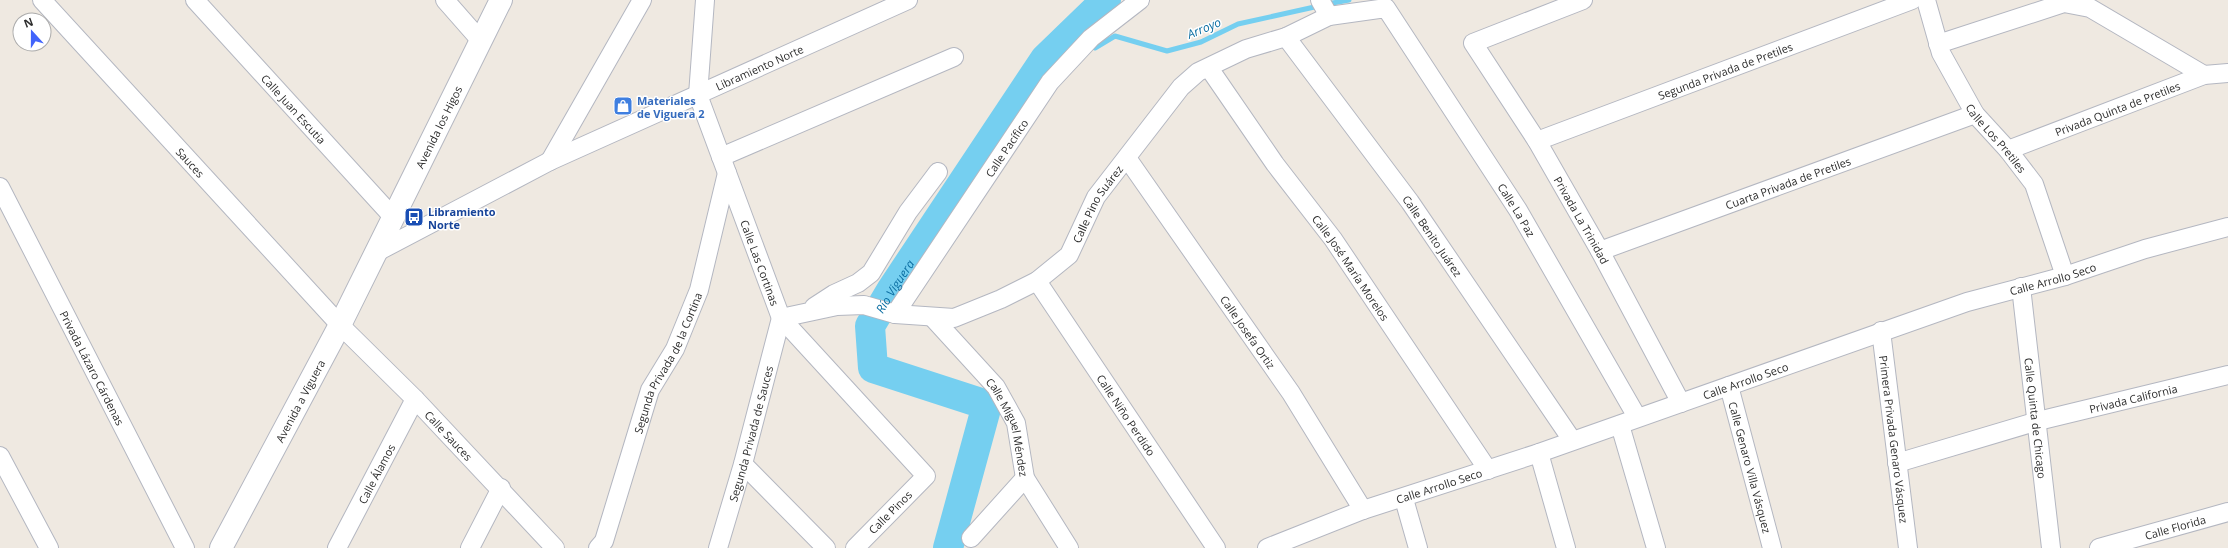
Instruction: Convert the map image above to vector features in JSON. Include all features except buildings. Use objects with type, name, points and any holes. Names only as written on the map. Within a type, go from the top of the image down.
[{"type":"street","name":"Sauces","points":[[42,0],[340,325]]},
{"type":"street","name":"Calle Juan Escutia","points":[[195,0],[393,217]]},
{"type":"street","points":[[445,0],[481,41]]},
{"type":"street","name":"Avenida los Higos","points":[[375,252],[501,0]]},
{"type":"street","points":[[550,161],[642,0]]},
{"type":"street","name":"Calle Las Cortinas","points":[[705,0],[698,94],[780,318],[926,476]]},
{"type":"street","name":"Libramiento Norte","points":[[375,252],[550,161],[908,0]]},
{"type":"street","name":"Calle Pacífico","points":[[895,314],[1050,82],[1086,43],[1140,0]]},
{"type":"street","name":"Privada La Trinidad","points":[[1583,0],[1473,43],[1537,141],[1600,251],[1681,403]]},
{"type":"street","name":"Segunda Privada de Pretiles","points":[[1537,141],[1912,0]]},
{"type":"street","name":"Calle Los Pretiles","points":[[1926,0],[1941,53],[1975,114],[2008,150],[2034,184],[2065,276]]},
{"type":"street","points":[[1938,44],[2064,3],[2090,8],[2204,75]]},
{"type":"street","name":"Calle Pino Suárez","points":[[780,318],[837,306],[864,305],[895,314],[954,318],[1001,300],[1037,281],[1068,255],[1096,197],[1181,87],[1198,72],[1246,49],[1286,37],[1324,9],[1386,8]]},
{"type":"street","name":"Calle La Paz","points":[[1386,8],[1518,210],[1637,417]]},
{"type":"street","name":"Calle Benito Juárez","points":[[1286,37],[1410,202],[1572,440]]},
{"type":"street","points":[[724,165],[954,58]]},
{"type":"street","name":"Calle José María Morelos","points":[[1209,68],[1275,164],[1333,239],[1488,470]]},
{"type":"street","name":"Privada Quinta de Pretiles","points":[[2008,150],[2204,75],[2228,73]]},
{"type":"street","name":"Cuarta Privada de Pretiles","points":[[1600,251],[1975,114]]},
{"type":"street","name":"Calle Josefa Ortiz","points":[[1127,158],[1291,393],[1364,510]]},
{"type":"street","name":"Segunda Privada de la Cortina","points":[[598,548],[604,541],[650,390],[675,349],[699,290],[724,165]]},
{"type":"street","points":[[805,313],[834,294],[858,283],[871,273],[908,212],[938,172]]},
{"type":"street","name":"Privada Lázaro Cárdenas","points":[[0,186],[185,548]]},
{"type":"street","name":"Calle Arrollo Seco","points":[[1267,548],[1364,510],[1404,498],[1620,425],[1637,417],[1681,403],[1881,330],[1967,302],[2065,276],[2144,249],[2228,227]]},
{"type":"street","name":"Avenida a Viguera","points":[[221,548],[340,325],[375,252]]},
{"type":"street","name":"Calle Niño Perdido","points":[[1037,281],[1216,548]]},
{"type":"street","name":"Calle Quinta de Chicago","points":[[2021,287],[2038,421],[2051,548]]},
{"type":"street","name":"Calle Miguel Méndez","points":[[932,317],[996,387],[1016,423],[1025,478],[1069,548]]},
{"type":"street","name":"Segunda Privada de Sauces","points":[[718,548],[743,464],[780,318]]},
{"type":"street","name":"Calle Sauces","points":[[340,325],[415,399],[501,488],[555,548]]},
{"type":"street","name":"Primera Privada Genaro Vásquez","points":[[1881,330],[1908,548]]},
{"type":"street","name":"Privada California","points":[[1897,463],[2038,421],[2228,375]]},
{"type":"street","name":"Calle Genaro Villa Vásquez","points":[[1728,386],[1772,548]]},
{"type":"street","name":"Calle Álamos","points":[[338,548],[415,399]]},
{"type":"street","points":[[1620,425],[1656,548]]},
{"type":"street","points":[[1538,453],[1566,548]]},
{"type":"street","points":[[0,456],[49,548]]},
{"type":"street","points":[[743,464],[826,548]]},
{"type":"street","name":"Calle Pinos","points":[[855,548],[926,476]]},
{"type":"street","points":[[971,538],[1025,478]]},
{"type":"street","points":[[470,548],[501,488]]},
{"type":"street","points":[[1404,498],[1418,548]]},
{"type":"street","name":"Calle Florida","points":[[2099,548],[2228,512]]},
{"type":"waterway","name":"Río Viguera","points":[[948,548],[987,405],[873,368],[870,326],[892,289],[1045,59],[1106,0]]},
{"type":"waterway","name":"Arroyo","points":[[1327,4],[1349,0]]},
{"type":"waterway","name":"Arroyo","points":[[1074,33],[1095,48],[1115,36],[1167,51],[1201,42],[1238,24],[1319,6]]},
{"type":"place","name":"Materiales de Viguera 2","points":[[623,106]]},
{"type":"place","name":"Libramiento Norte","points":[[414,217]]}]
